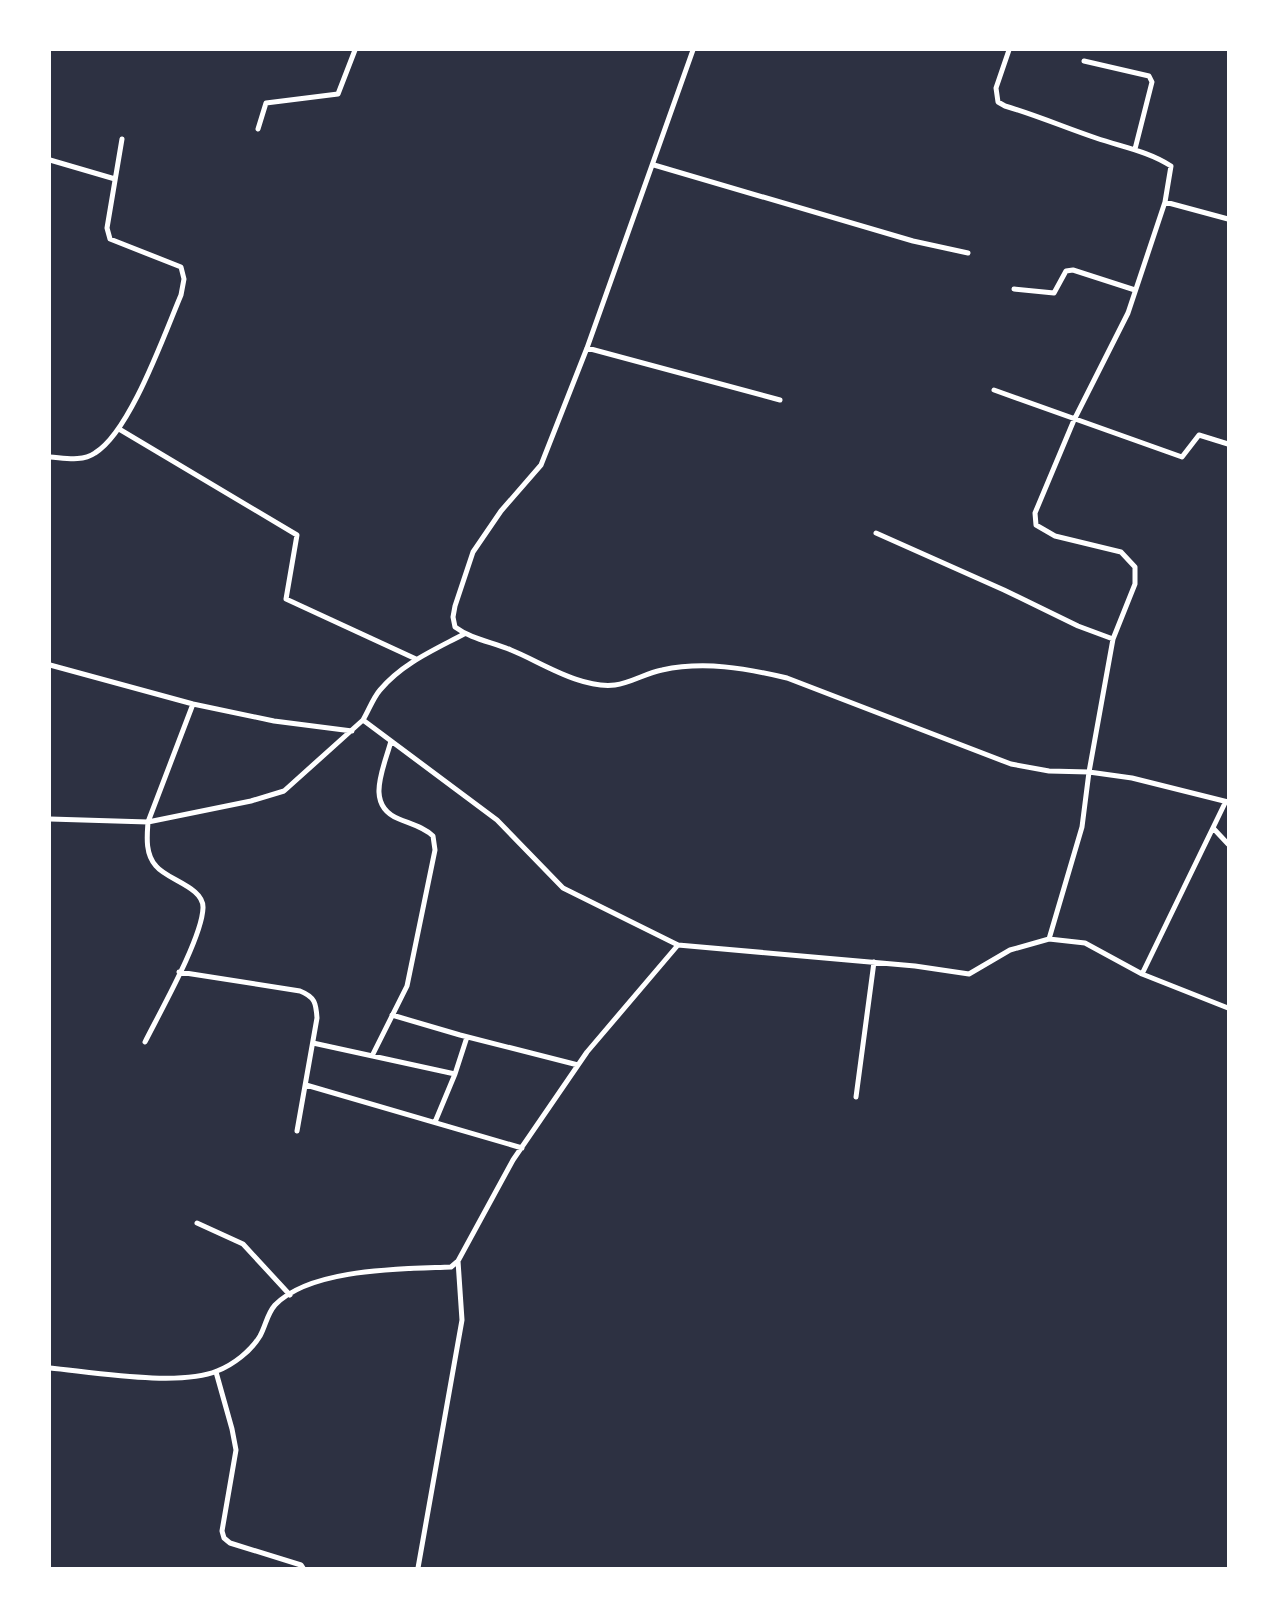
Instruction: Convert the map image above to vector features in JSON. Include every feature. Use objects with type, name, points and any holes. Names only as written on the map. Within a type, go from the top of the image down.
[{"type":"street","points":[[258,129],[266,103],[338,94],[355,50]]},
{"type":"street","points":[[694,50],[587,348],[541,465],[501,511],[474,552],[464,575],[453,617],[455,627],[464,634],[512,650],[545,668],[602,685],[615,685],[660,670],[684,666],[722,666],[751,670],[786,678],[1010,764],[1049,771],[1089,772],[1132,778],[1226,803],[1142,974]]},
{"type":"street","points":[[1009,50],[996,88],[998,102],[1098,139],[1134,149],[1172,166],[1165,202],[1128,313],[1074,420],[1035,513],[1036,525],[1055,536],[1121,552],[1134,567],[1135,584],[1113,640],[1089,772],[1082,827],[1049,939]]},
{"type":"street","points":[[1084,61],[1149,76],[1152,82],[1134,149]]},
{"type":"street","points":[[50,457],[80,459],[94,454],[108,444],[127,418],[181,295],[184,279],[180,267],[172,262],[116,243],[110,239],[107,228],[122,139]]},
{"type":"street","points":[[50,160],[115,179]]},
{"type":"street","points":[[654,165],[913,241],[968,253]]},
{"type":"street","points":[[1165,202],[1228,219]]},
{"type":"street","points":[[1014,289],[1054,293],[1066,271],[1073,270],[1135,290]]},
{"type":"street","points":[[587,348],[780,400]]},
{"type":"street","points":[[994,390],[1182,457],[1199,435],[1228,444]]},
{"type":"street","points":[[119,429],[297,535],[286,599],[416,659]]},
{"type":"street","points":[[876,534],[1004,590],[1078,626],[1113,640]]},
{"type":"street","points":[[50,819],[148,822],[251,802],[284,791],[363,720],[379,691],[394,676],[416,659],[464,634]]},
{"type":"street","points":[[50,665],[193,704],[274,721],[352,731]]},
{"type":"street","points":[[145,1042],[196,937],[203,908],[201,899],[155,866],[147,842],[148,822],[193,704]]},
{"type":"street","points":[[363,720],[497,820],[563,888],[678,944],[874,962],[969,974],[1010,950],[1049,939],[1086,943],[1142,974],[1228,1008]]},
{"type":"street","points":[[372,1056],[407,986],[434,850],[433,836],[427,831],[393,817],[382,808],[379,801],[379,785],[391,741]]},
{"type":"street","points":[[1213,828],[1228,844]]},
{"type":"street","points":[[50,1368],[150,1377],[200,1377],[233,1364],[260,1336],[269,1312],[278,1303],[306,1286],[338,1276],[383,1270],[451,1267],[458,1261],[522,1148],[578,1065],[678,944]]},
{"type":"street","points":[[856,1097],[874,962]]},
{"type":"street","points":[[179,972],[300,990],[312,995],[316,1002],[317,1018],[298,1131]]},
{"type":"street","points":[[392,1015],[467,1037],[578,1065]]},
{"type":"street","points":[[434,1122],[455,1074],[467,1037]]},
{"type":"street","points":[[313,1043],[455,1074]]},
{"type":"street","points":[[306,1085],[522,1148]]},
{"type":"street","points":[[197,1223],[243,1244],[290,1295]]},
{"type":"street","points":[[418,1568],[462,1320],[458,1261]]},
{"type":"street","points":[[216,1372],[236,1450],[222,1531],[224,1538],[230,1543],[302,1565],[303,1568]]}]
